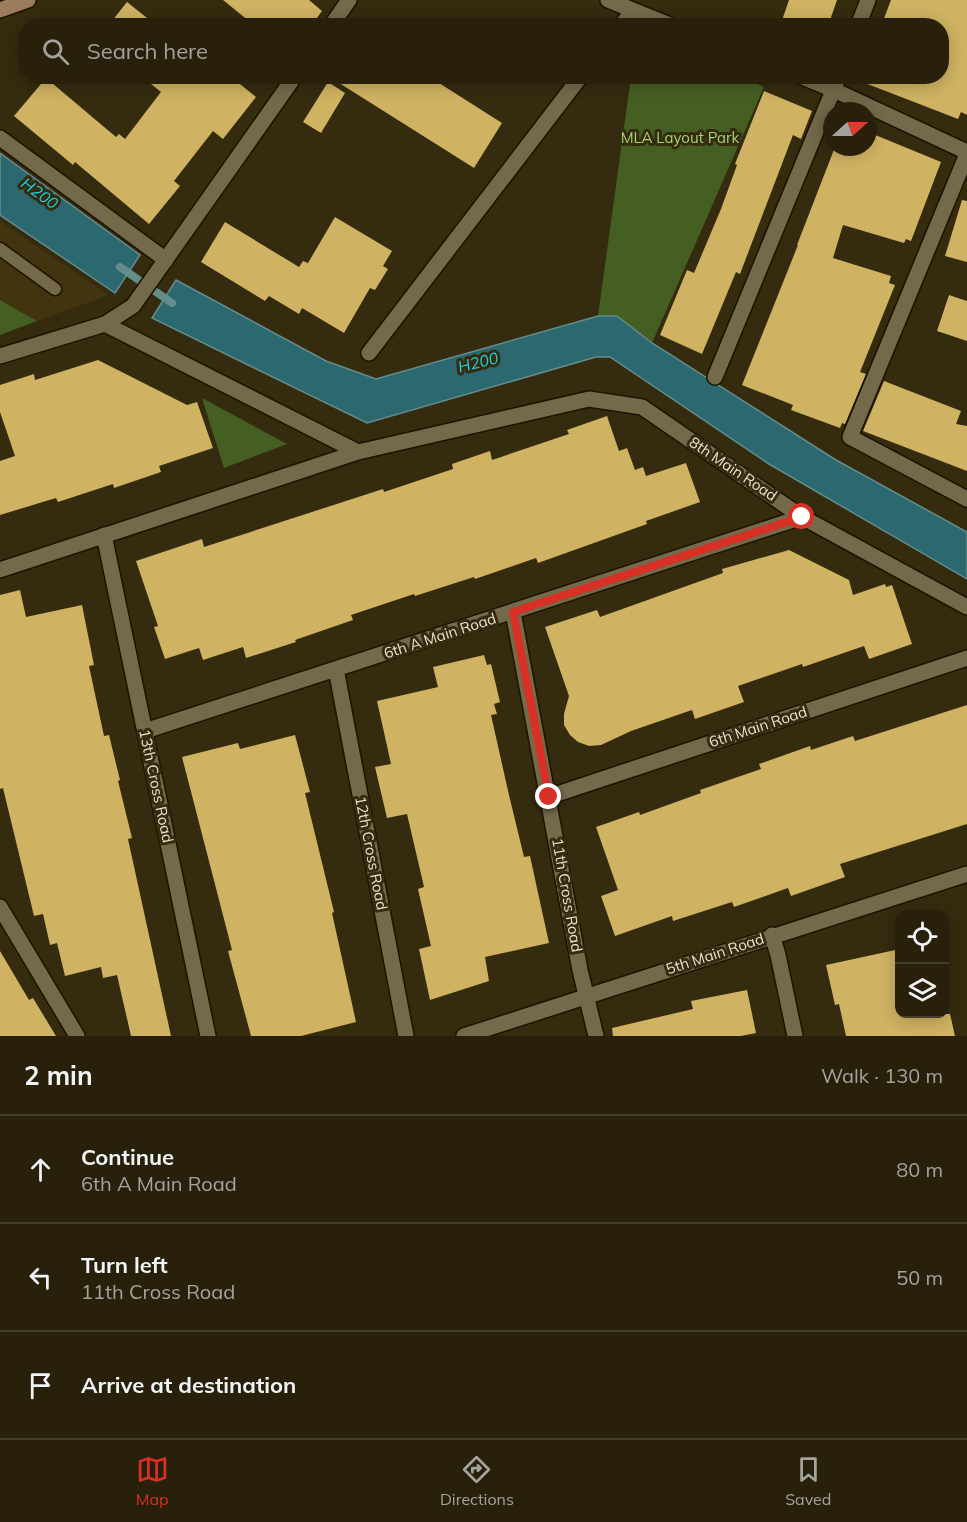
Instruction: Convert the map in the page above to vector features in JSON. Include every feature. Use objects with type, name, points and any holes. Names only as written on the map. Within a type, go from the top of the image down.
[{"type":"street","points":[[0,10],[28,0]]},
{"type":"street","points":[[337,18],[349,0]]},
{"type":"street","points":[[608,0],[652,18]]},
{"type":"street","points":[[861,18],[868,0]]},
{"type":"street","points":[[627,18],[633,10]]},
{"type":"street","points":[[0,356],[105,324],[133,306],[289,84]]},
{"type":"street","points":[[369,353],[575,84]]},
{"type":"street","points":[[715,377],[837,84]]},
{"type":"street","points":[[839,84],[967,153],[850,437],[967,499]]},
{"type":"street","points":[[0,138],[162,265]]},
{"type":"street","points":[[105,324],[358,452]]},
{"type":"street","name":"8th Main Road","points":[[358,452],[588,399],[642,407],[802,517],[967,607]]},
{"type":"street","points":[[0,570],[358,452]]},
{"type":"street","name":"6th A Main Road","points":[[145,731],[802,517]]},
{"type":"street","name":"13th Cross Road","points":[[104,535],[208,1036]]},
{"type":"street","name":"11th Cross Road","points":[[513,612],[586,997],[596,1036]]},
{"type":"street","name":"6th Main Road","points":[[549,797],[967,658]]},
{"type":"street","name":"12th Cross Road","points":[[336,669],[406,1036]]},
{"type":"street","name":"5th Main Road","points":[[464,1036],[967,874]]},
{"type":"street","points":[[0,907],[77,1036]]},
{"type":"street","points":[[772,935],[795,1036]]},
{"type":"lane","points":[[0,249],[55,289]]},
{"type":"shaded area","points":[[0,221],[109,295],[37,321],[0,300]]},
{"type":"green space","name":"MLA Layout Park","points":[[630,84],[757,84],[764,87],[652,343],[617,316],[598,316]]},
{"type":"green space","points":[[0,300],[37,321],[0,335]]},
{"type":"green space","points":[[202,398],[287,444],[224,468]]},
{"type":"water","points":[[0,153],[140,255],[115,293],[0,215]]},
{"type":"water","points":[[176,280],[326,361],[376,379],[598,316],[617,316],[652,343],[836,460],[967,532],[967,579],[769,464],[610,357],[596,357],[367,423],[152,318]]},
{"type":"building","points":[[223,0],[309,0],[322,11],[317,18],[245,18]]},
{"type":"building","points":[[789,0],[837,0],[831,18],[783,18]]},
{"type":"building","points":[[891,0],[967,0],[967,115],[961,112],[958,119],[868,84],[949,84],[949,18],[884,18]]},
{"type":"building","points":[[127,2],[147,18],[114,18]]},
{"type":"building","points":[[41,84],[53,84],[116,137],[119,134],[125,139],[161,92],[151,84],[240,84],[256,97],[223,139],[213,131],[174,181],[180,186],[149,224],[75,162],[73,165],[14,116]]},
{"type":"building","points":[[327,84],[331,84],[345,93],[321,133],[303,122]]},
{"type":"building","points":[[341,84],[441,84],[502,123],[474,168]]},
{"type":"building","points":[[764,91],[812,111],[801,139],[793,135],[740,274],[736,272],[702,354],[660,335],[687,270],[694,273],[721,209],[737,165],[735,164]]},
{"type":"building","points":[[877,136],[941,162],[911,241],[906,239],[904,243],[843,225],[833,258],[891,276],[889,283],[895,285],[860,372],[866,374],[845,424],[842,423],[840,428],[791,410],[793,405],[742,385],[832,156],[877,156]]},
{"type":"building","points":[[962,200],[967,201],[967,262],[945,256]]},
{"type":"building","points":[[335,217],[392,251],[383,266],[388,269],[375,290],[370,288],[344,333],[302,308],[299,314],[269,296],[265,301],[201,262],[225,222],[299,267],[303,261],[308,263]]},
{"type":"building","points":[[949,295],[967,301],[967,341],[937,331]]},
{"type":"building","points":[[98,360],[187,405],[197,402],[213,448],[159,466],[161,472],[114,488],[113,484],[58,502],[56,498],[0,515],[0,461],[15,456],[0,412],[0,385],[34,374],[35,380]]},
{"type":"building","points":[[884,381],[961,411],[956,424],[967,426],[967,471],[863,431]]},
{"type":"building","points":[[607,416],[619,451],[627,448],[635,470],[643,467],[646,476],[686,463],[700,502],[646,521],[647,524],[538,563],[536,558],[475,579],[474,577],[415,596],[414,594],[351,615],[353,620],[246,658],[243,647],[203,660],[199,648],[165,659],[154,627],[158,626],[136,561],[202,539],[204,547],[383,489],[384,492],[453,469],[452,464],[490,451],[492,460],[569,434],[567,430]]},
{"type":"building","points":[[789,550],[849,580],[853,595],[885,584],[886,587],[892,585],[912,644],[869,659],[864,646],[803,667],[802,664],[738,686],[744,702],[695,719],[692,710],[631,731],[601,745],[589,746],[578,742],[570,735],[564,725],[564,714],[569,696],[545,627],[597,610],[600,617],[723,573],[722,569]]},
{"type":"building","points":[[20,590],[26,617],[82,605],[94,665],[89,666],[104,736],[109,735],[120,780],[118,781],[132,838],[128,839],[171,1036],[131,1036],[117,975],[103,978],[101,967],[65,976],[57,943],[50,945],[43,914],[34,916],[3,788],[0,789],[0,595]]},
{"type":"building","points":[[484,655],[487,665],[491,664],[500,702],[494,704],[497,714],[491,715],[509,795],[524,857],[530,856],[549,943],[485,957],[489,981],[430,1000],[419,949],[431,946],[418,889],[424,887],[407,814],[387,818],[375,767],[391,764],[377,701],[438,687],[433,667]]},
{"type":"building","points":[[967,705],[967,824],[840,864],[845,877],[791,896],[788,888],[734,907],[732,902],[673,921],[672,916],[615,936],[601,896],[618,890],[596,827],[639,812],[640,815],[701,793],[700,790],[761,769],[759,764],[810,746],[811,750],[853,736],[855,741]]},
{"type":"building","points":[[295,735],[310,792],[305,793],[334,912],[332,913],[356,1022],[301,1036],[251,1036],[228,951],[232,950],[182,757],[238,743],[240,749]]},
{"type":"building","points":[[895,950],[895,1018],[949,1018],[950,1014],[955,1036],[846,1036],[839,1004],[835,1005],[826,965]]},
{"type":"building","points":[[0,951],[29,1000],[33,998],[56,1036],[0,1036]]},
{"type":"building","points":[[747,990],[756,1033],[741,1036],[613,1036],[612,1028],[693,1009],[691,1001]]},
{"type":"waterway","name":"H200","points":[[120,267],[172,303]]},
{"type":"route","points":[[549,797],[513,612],[802,517]]}]
